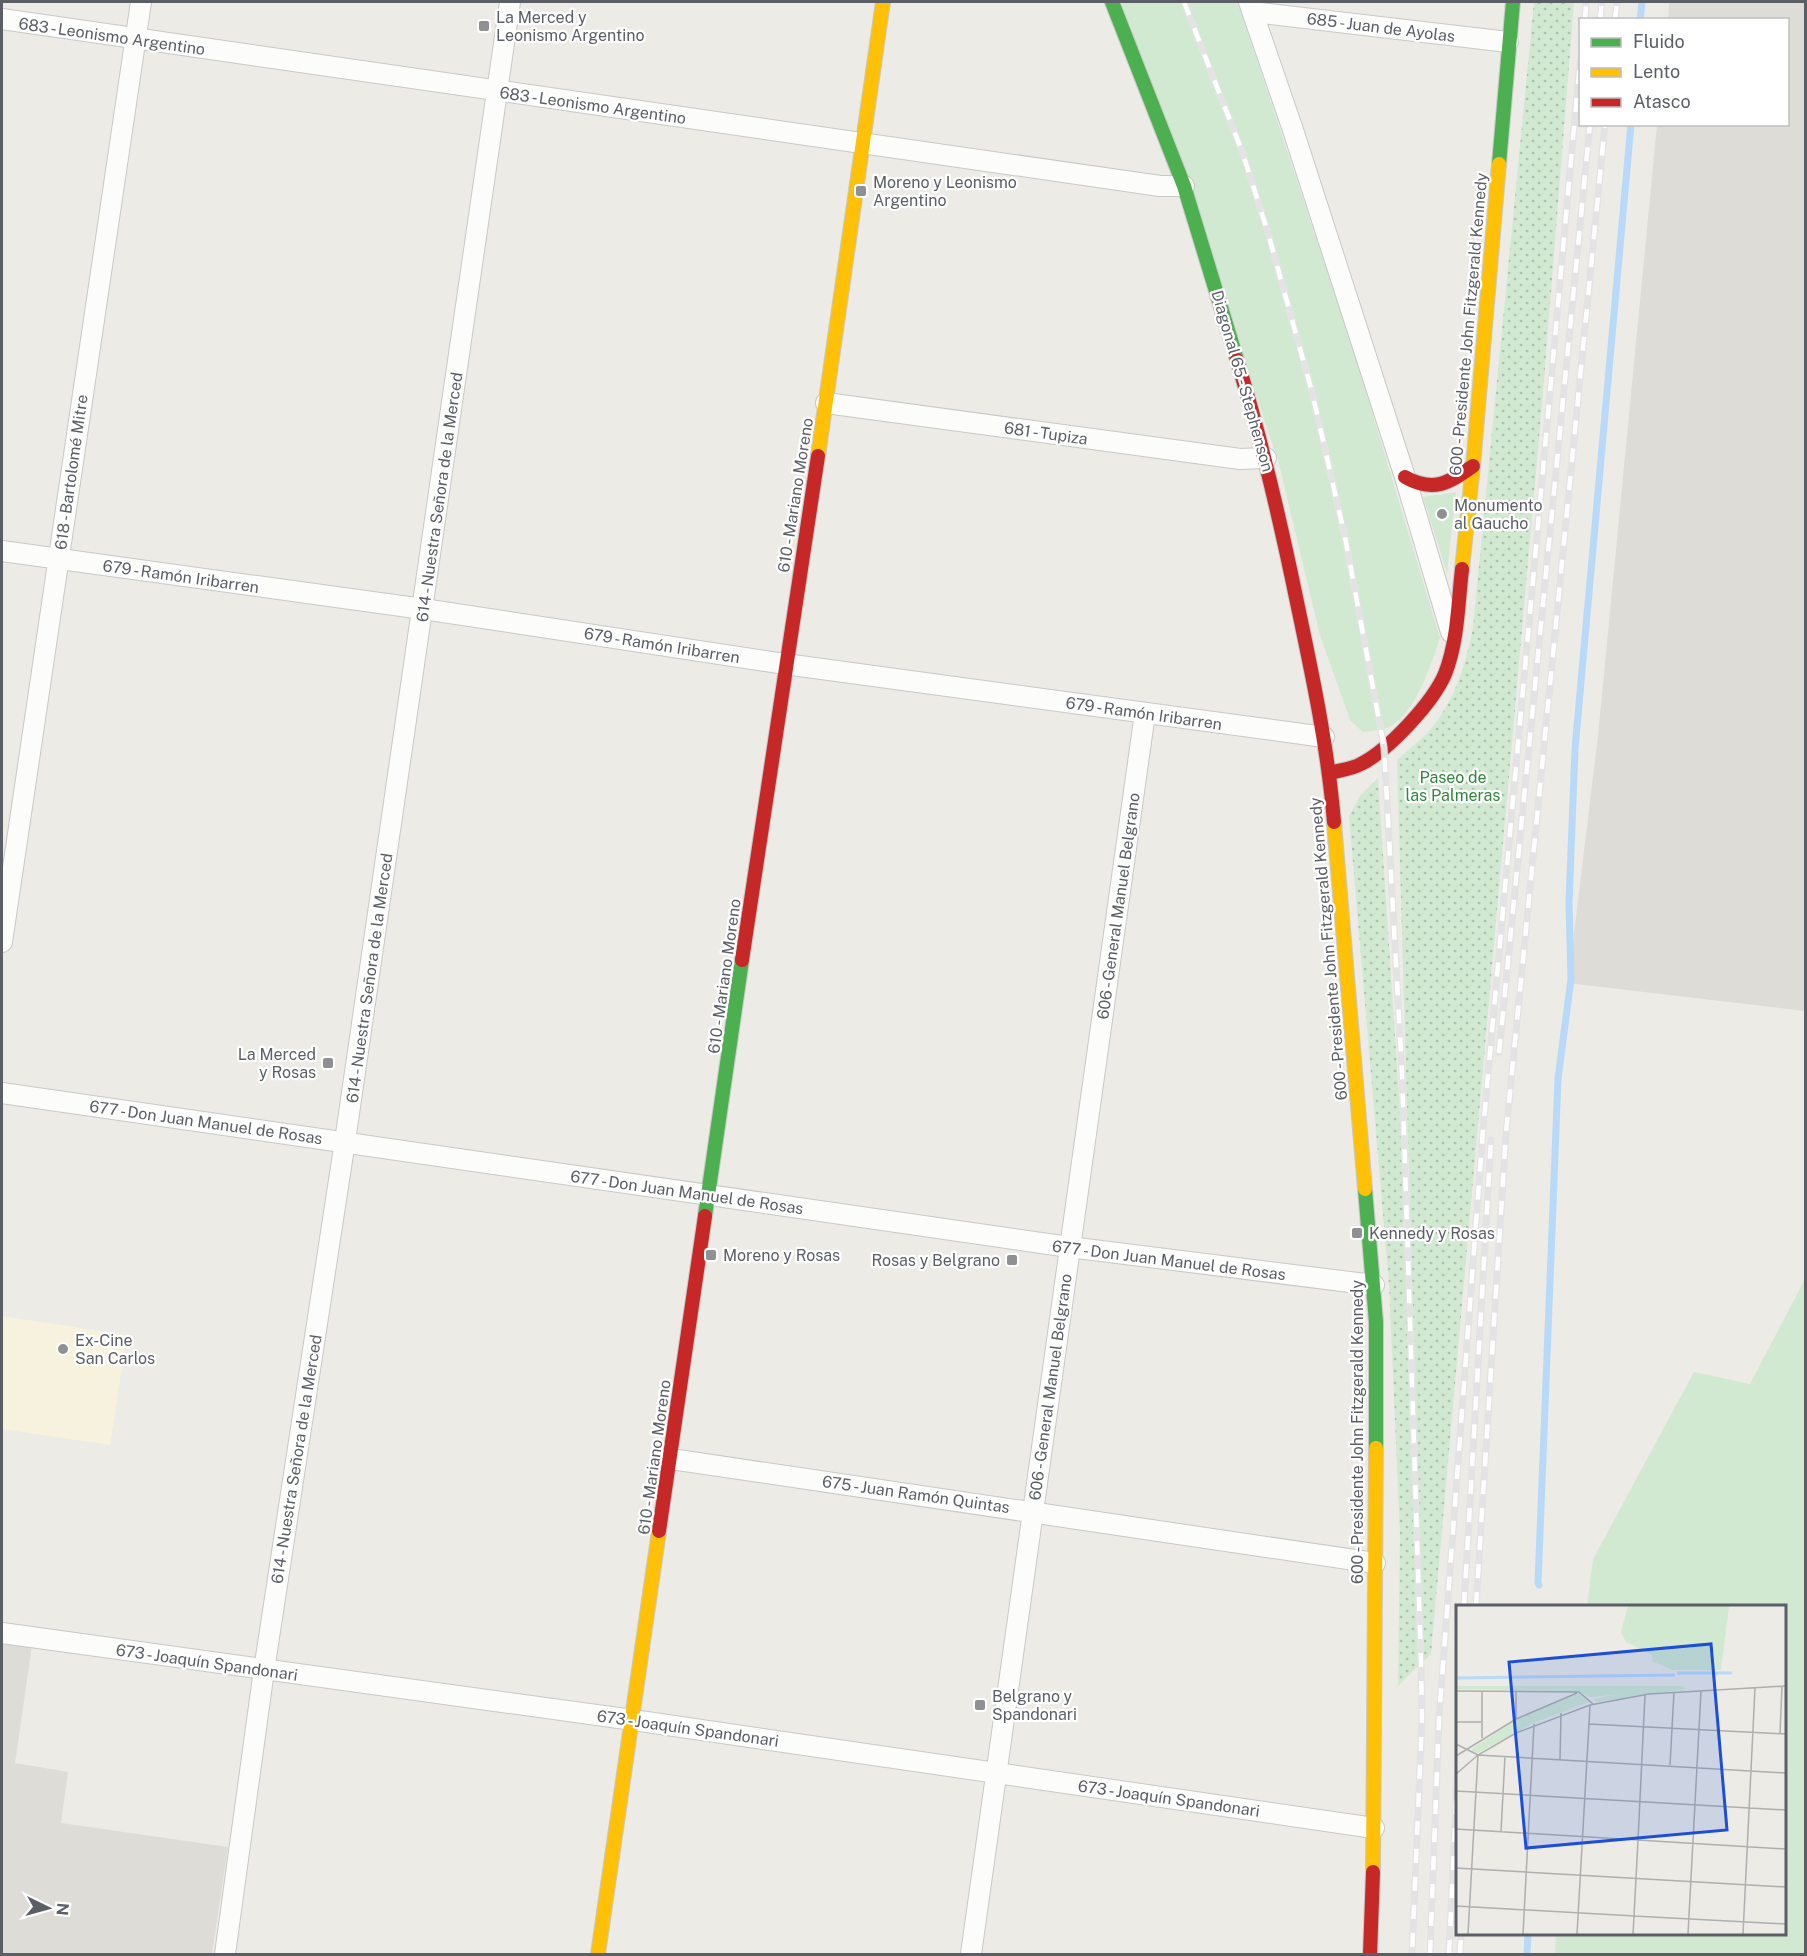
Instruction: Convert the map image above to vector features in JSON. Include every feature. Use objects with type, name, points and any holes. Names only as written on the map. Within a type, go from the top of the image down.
[{"type":"street","name":"618 - Bartolomé Mitre","points":[[2,942],[141,2]]},
{"type":"street","name":"614 - Nuestra Señora de la Merced","points":[[225,1954],[264,1670],[345,1142],[510,2]]},
{"type":"street","name":"610 - Mariano Moreno","points":[[598,1954],[883,2]]},
{"type":"street","name":"Diagonal 65 - Stephenson","points":[[1112,2],[1184,186],[1266,458],[1313,677],[1330,773]]},
{"type":"street","name":"600 - Presidente John Fitzgerald Kennedy","points":[[1370,1954],[1374,1828],[1376,1322],[1330,773],[1361,764],[1402,733],[1434,694],[1445,675],[1454,643],[1473,466],[1513,2]]},
{"type":"street","name":"685 - Juan de Ayolas","points":[[1251,7],[1508,42]]},
{"type":"street","points":[[1251,7],[1405,477],[1454,643]]},
{"type":"street","name":"683 - Leonismo Argentino","points":[[2,19],[1160,186],[1184,186]]},
{"type":"street","name":"681 - Tupiza","points":[[826,403],[1240,459],[1266,458]]},
{"type":"street","points":[[1405,477],[1423,485],[1442,484],[1456,479],[1473,466]]},
{"type":"street","name":"679 - Ramón Iribarren","points":[[2,551],[423,609],[785,664],[1324,737]]},
{"type":"street","name":"606 - General Manuel Belgrano","points":[[971,1954],[1145,713]]},
{"type":"street","name":"677 - Don Juan Manuel de Rosas","points":[[2,1093],[1069,1247],[1374,1285]]},
{"type":"street","name":"675 - Juan Ramón Quintas","points":[[670,1460],[1034,1511],[1375,1563]]},
{"type":"street","name":"673 - Joaquín Spandonari","points":[[2,1633],[633,1720],[1374,1828]]},
{"type":"shaded area","points":[[1669,2],[1805,2],[1805,1011],[1568,983],[1598,736],[1657,126],[1789,126],[1789,18],[1668,18]]},
{"type":"shaded area","points":[[2,1316],[127,1335],[110,1445],[2,1429]]},
{"type":"shaded area","points":[[2,1641],[32,1645],[15,1763],[68,1772],[61,1823],[228,1847],[212,1954],[2,1954]]},
{"type":"green space","points":[[1121,2],[1237,2],[1240,9],[1353,349],[1440,638],[1417,696],[1402,716],[1387,728],[1363,732],[1350,720],[1320,635],[1278,460]]},
{"type":"green space","name":"Paseo de las Palmeras","points":[[1534,2],[1574,2],[1543,393],[1431,1654],[1423,1662],[1397,760],[1430,730],[1449,703],[1464,665],[1473,627]]},
{"type":"green space","points":[[1456,492],[1447,573],[1423,497]]},
{"type":"green space","name":"Paseo de las Palmeras","points":[[1378,778],[1406,1203],[1418,1666],[1398,1686],[1400,1534],[1389,1284],[1349,816],[1360,796]]},
{"type":"green space","points":[[1805,1279],[1805,1954],[1555,1954],[1556,1935],[1786,1935],[1786,1605],[1587,1605],[1593,1559],[1694,1372],[1750,1384]]},
{"type":"waterway","points":[[1640,18],[1642,2]]},
{"type":"waterway","points":[[1539,1585],[1558,1079],[1571,979],[1569,903],[1575,749],[1631,126]]},
{"type":"waterway","points":[[1527,1954],[1528,1935]]},
{"type":"railway","points":[[1184,2],[1243,154],[1268,233],[1312,392],[1345,537],[1384,747],[1402,1072],[1421,1663],[1422,1719],[1412,1954]]},
{"type":"railway","points":[[1585,18],[1586,2]]},
{"type":"railway","points":[[1600,18],[1602,2]]},
{"type":"railway","points":[[1615,18],[1617,2]]},
{"type":"railway","points":[[1430,1954],[1439,1718],[1483,1130],[1579,73]]},
{"type":"railway","points":[[1499,1053],[1590,126]]},
{"type":"railway","points":[[1476,1605],[1506,1133],[1605,126]]},
{"type":"railway","points":[[1464,1605],[1491,1140]]},
{"type":"railway","points":[[1449,1954],[1456,1805]]},
{"type":"railway","points":[[1460,1954],[1461,1935]]},
{"type":"traffic: fast","points":[[1112,2],[1184,186],[1237,360]]},
{"type":"traffic: fast","points":[[1499,164],[1513,2]]},
{"type":"traffic: fast","points":[[705,1216],[742,960]]},
{"type":"traffic: fast","points":[[1365,1189],[1376,1322],[1376,1448]]},
{"type":"traffic: slow","points":[[818,456],[883,2]]},
{"type":"traffic: slow","points":[[1462,569],[1499,164]]},
{"type":"traffic: slow","points":[[1334,822],[1365,1189]]},
{"type":"traffic: slow","points":[[1373,1872],[1376,1448]]},
{"type":"traffic: slow","points":[[598,1954],[659,1531]]},
{"type":"traffic: jam","points":[[1237,360],[1263,452],[1292,576],[1319,714],[1334,822]]},
{"type":"traffic: jam","points":[[742,960],[818,456]]},
{"type":"traffic: jam","points":[[1405,477],[1424,484],[1440,484],[1473,466]]},
{"type":"traffic: jam","points":[[1330,773],[1357,766],[1372,757],[1397,737],[1431,698],[1445,674],[1453,648],[1462,569]]},
{"type":"traffic: jam","points":[[659,1531],[705,1216]]},
{"type":"traffic: jam","points":[[1370,1954],[1373,1872]]},
{"type":"place","name":"La Merced y Leonismo Argentino","points":[[484,26]]},
{"type":"place","name":"Moreno y Leonismo Argentino","points":[[861,191]]},
{"type":"place","name":"Monumento al Gaucho","points":[[1442,514]]},
{"type":"place","name":"La Merced y Rosas","points":[[328,1063]]},
{"type":"place","name":"Kennedy y Rosas","points":[[1357,1233]]},
{"type":"place","name":"Moreno y Rosas","points":[[711,1255]]},
{"type":"place","name":"Rosas y Belgrano","points":[[1012,1260]]},
{"type":"place","name":"Ex-Cine San Carlos","points":[[63,1349]]},
{"type":"place","name":"Belgrano y Spandonari","points":[[980,1705]]}]
